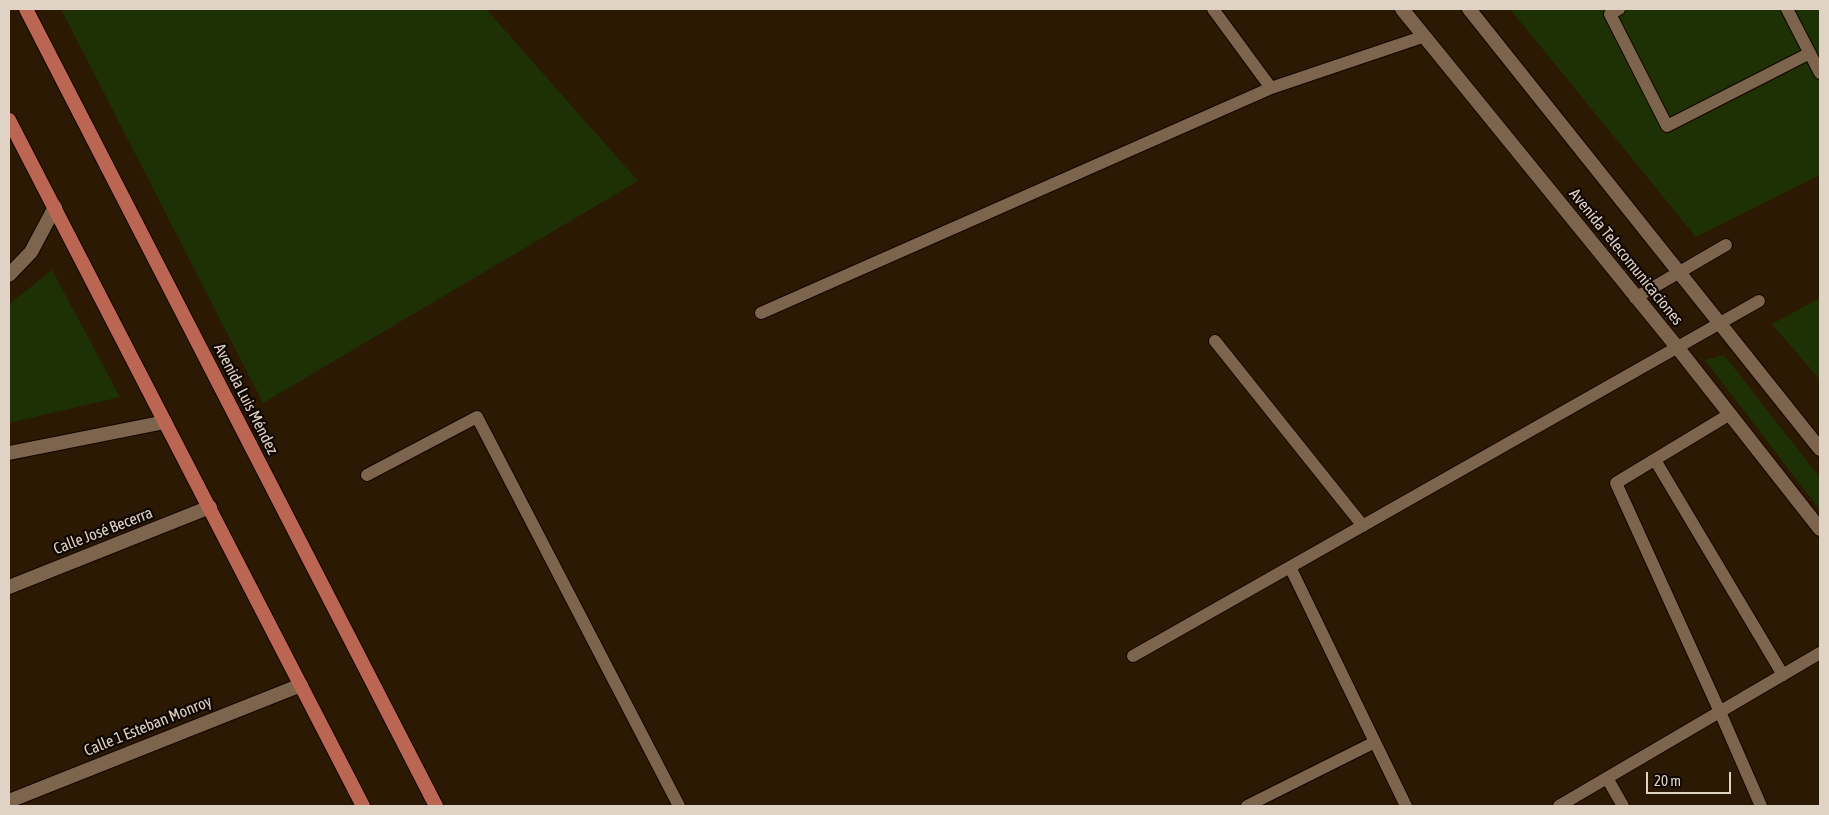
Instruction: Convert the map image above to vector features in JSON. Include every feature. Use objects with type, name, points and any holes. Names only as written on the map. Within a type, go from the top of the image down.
[{"type":"main road","name":"Avenida Luis Méndez","points":[[26,9],[436,806]]},
{"type":"main road","points":[[9,120],[363,806]]},
{"type":"street","name":"Avenida Telecomunicaciones","points":[[1402,9],[1635,298],[1677,347],[1820,529]]},
{"type":"street","name":"Avenida Telecomunicaciones","points":[[1469,9],[1820,449]]},
{"type":"street","points":[[9,276],[31,252],[55,207]]},
{"type":"street","points":[[9,453],[165,422]]},
{"type":"street","name":"Calle José Becerra","points":[[9,587],[210,508]]},
{"type":"street","name":"Calle 1 Esteban Monroy","points":[[9,801],[301,685]]},
{"type":"lane","points":[[1213,9],[1271,88]]},
{"type":"lane","points":[[1619,9],[1610,14],[1667,126],[1810,53]]},
{"type":"lane","points":[[1787,9],[1820,73]]},
{"type":"lane","points":[[761,313],[1271,88],[1425,36]]},
{"type":"lane","points":[[1635,298],[1726,245]]},
{"type":"lane","points":[[1133,656],[1759,301]]},
{"type":"lane","points":[[1215,341],[1363,526]]},
{"type":"lane","points":[[1730,414],[1616,483],[1761,806]]},
{"type":"lane","points":[[367,474],[477,417],[679,806]]},
{"type":"lane","points":[[1655,460],[1783,675]]},
{"type":"lane","points":[[1290,567],[1406,806]]},
{"type":"lane","points":[[1559,806],[1820,653]]},
{"type":"lane","points":[[1247,806],[1374,742]]},
{"type":"lane","points":[[1606,778],[1623,806]]},
{"type":"green space","points":[[61,9],[486,9],[638,181],[263,403]]},
{"type":"green space","points":[[1510,9],[1820,9],[1820,175],[1696,237]]},
{"type":"green space","points":[[52,270],[120,397],[9,423],[9,304]]},
{"type":"green space","points":[[1820,298],[1820,380],[1772,324]]},
{"type":"green space","points":[[1724,355],[1820,478],[1820,510],[1705,360]]}]
